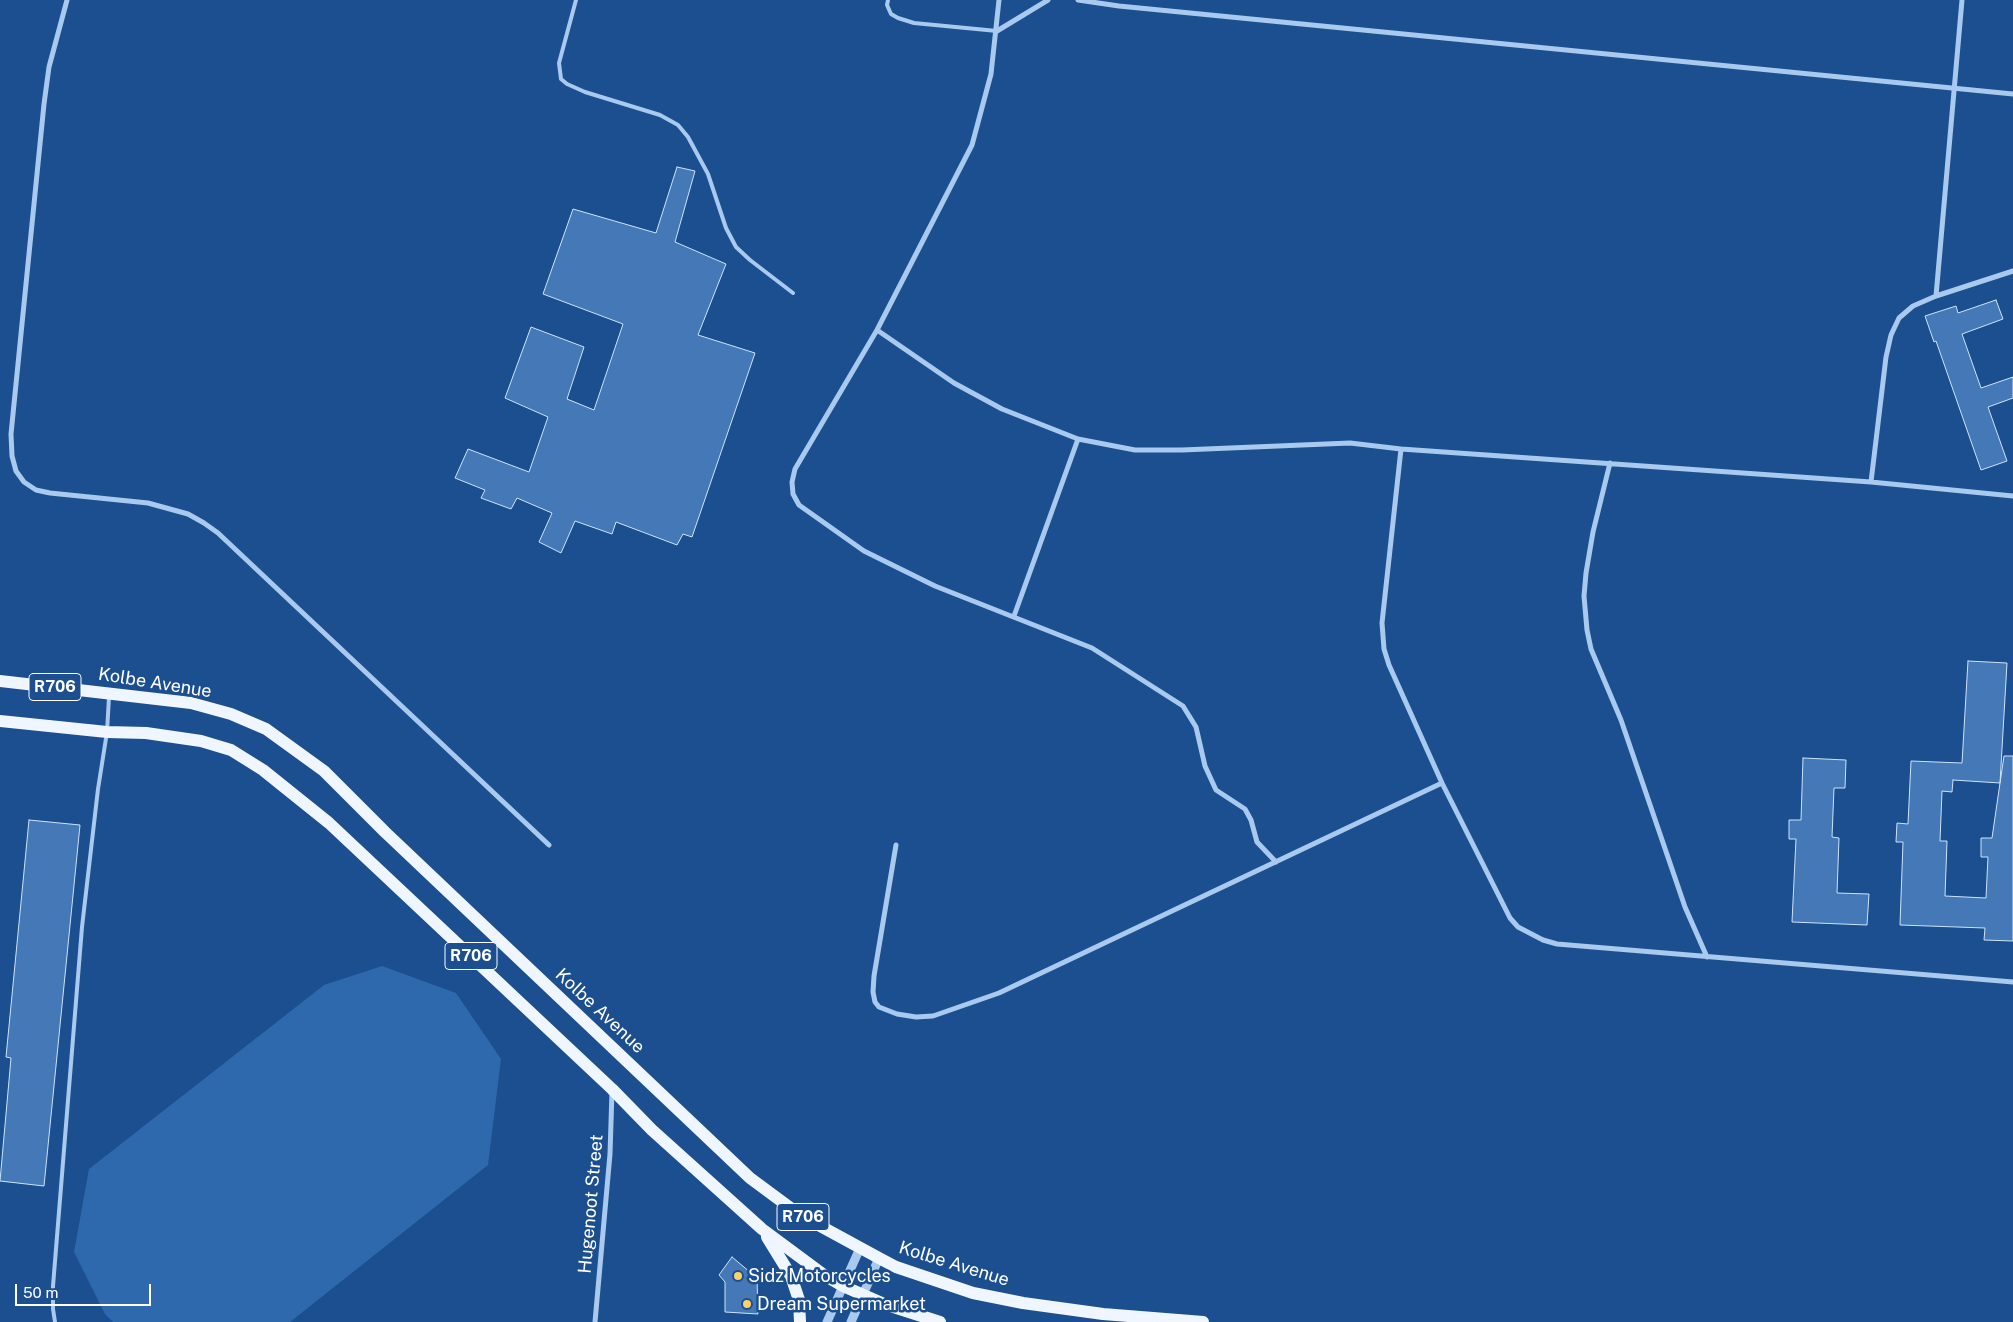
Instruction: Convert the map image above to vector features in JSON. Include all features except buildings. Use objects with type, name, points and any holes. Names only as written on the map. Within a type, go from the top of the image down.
[{"type":"main road","name":"Kolbe Avenue","points":[[0,681],[109,692],[191,703],[231,714],[266,729],[324,772],[750,1178],[800,1215],[860,1248],[896,1267],[964,1290],[1023,1303],[1103,1314],[1204,1322]]},
{"type":"main road","name":"R706","points":[[0,721],[107,732],[146,733],[201,741],[232,750],[263,770],[329,823],[666,1142],[762,1229],[824,1275],[844,1286],[884,1304],[940,1322]]},
{"type":"main road","points":[[762,1229],[791,1276],[799,1300],[800,1322]]},
{"type":"street","points":[[67,0],[49,67],[44,104],[11,434],[12,456],[16,472],[24,482],[36,490],[148,504],[188,514],[204,522],[549,845]]},
{"type":"street","points":[[999,0],[991,74],[972,145],[877,330],[795,468],[792,482],[793,494],[799,505],[864,551],[935,586],[1092,648],[1183,706],[1196,728],[1205,766],[1216,790],[1245,809],[1251,820],[1257,842],[1276,862]]},
{"type":"street","points":[[997,31],[1048,0]]},
{"type":"street","points":[[1078,0],[2013,94]]},
{"type":"street","points":[[1936,296],[1962,0]]},
{"type":"street","points":[[1871,482],[1886,357],[1891,335],[1899,318],[1913,306],[1936,296],[2013,271]]},
{"type":"street","points":[[877,330],[954,383],[994,405],[1078,439],[1135,450],[1182,450],[1350,442],[1401,449],[1871,482],[2013,496]]},
{"type":"street","points":[[1014,616],[1078,439]]},
{"type":"street","points":[[1401,449],[1382,623],[1384,649],[1389,665],[1442,783],[1510,918],[1518,927],[1543,940],[1557,944],[2013,982]]},
{"type":"street","points":[[1610,463],[1593,532],[1586,573],[1584,596],[1587,630],[1592,649],[1621,720],[1685,907],[1707,957]]},
{"type":"street","points":[[896,845],[873,992],[875,1002],[880,1007],[897,1014],[932,1016],[1000,994],[1442,783]]},
{"type":"street","name":"Hugenoot Street","points":[[595,1322],[610,1154],[612,1089]]},
{"type":"street","points":[[827,1322],[860,1248]]},
{"type":"street","points":[[852,1322],[862,1294],[879,1258]]},
{"type":"lane","points":[[576,0],[559,63],[561,79],[585,92],[660,115],[678,125],[688,137],[708,174],[726,228],[736,247],[793,293]]},
{"type":"lane","points":[[888,0],[892,14],[914,23],[997,31]]},
{"type":"lane","points":[[56,1322],[53,1309],[53,1286],[81,937],[98,789],[107,732],[109,692]]},
{"type":"shaded area","points":[[382,966],[456,993],[501,1059],[488,1165],[290,1322],[113,1322],[105,1314],[74,1252],[89,1169],[324,985]]},
{"type":"place","name":"Sidz Motorcycles","points":[[738,1276]]},
{"type":"place","name":"Dream Supermarket","points":[[747,1304]]}]
